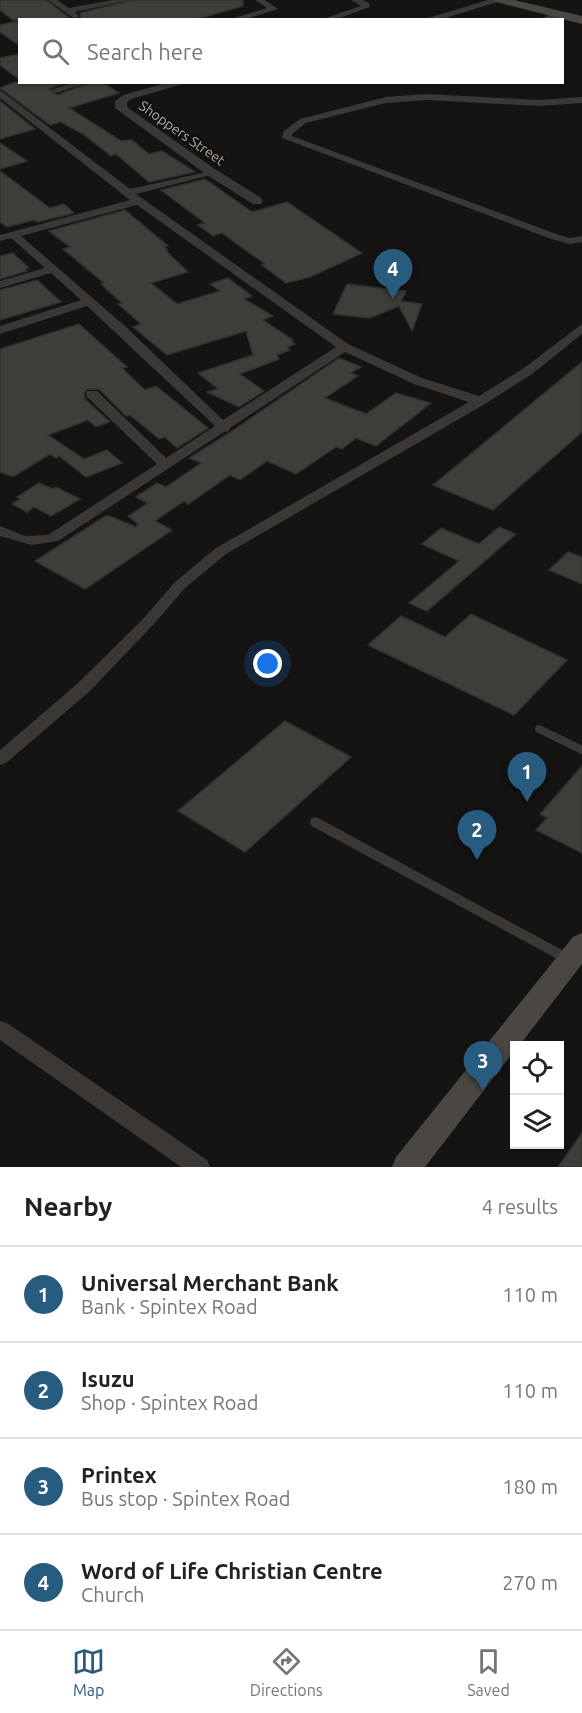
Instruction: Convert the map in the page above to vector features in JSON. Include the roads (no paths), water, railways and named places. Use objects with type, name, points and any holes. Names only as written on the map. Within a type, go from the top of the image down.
[{"type":"main road","points":[[500,0],[560,8],[582,7]]},
{"type":"main road","points":[[560,8],[582,20]]},
{"type":"main road","points":[[407,1167],[576,951]]},
{"type":"street","points":[[52,0],[78,18]]},
{"type":"street","points":[[69,11],[126,0]]},
{"type":"street","points":[[239,18],[274,9],[259,0]]},
{"type":"street","points":[[330,18],[366,7],[355,0]]},
{"type":"street","points":[[433,18],[500,0]]},
{"type":"street","points":[[545,18],[560,8]]},
{"type":"street","points":[[56,90],[78,84]]},
{"type":"street","name":"Shoppers Street","points":[[176,84],[127,97],[121,101],[121,108],[210,172],[257,201]]},
{"type":"street","points":[[0,93],[138,201],[344,347],[418,381],[480,401]]},
{"type":"street","points":[[582,100],[539,103],[427,97],[386,100],[303,120],[287,133],[287,138],[555,237],[570,241],[582,239]]},
{"type":"street","points":[[128,193],[210,172]]},
{"type":"street","points":[[0,238],[138,201]]},
{"type":"street","points":[[14,235],[90,301],[224,428]]},
{"type":"street","points":[[0,285],[53,269]]},
{"type":"street","points":[[0,330],[90,301]]},
{"type":"street","points":[[0,759],[83,688],[148,622],[180,585],[221,551],[480,401],[528,371],[582,328]]},
{"type":"street","points":[[0,530],[18,540],[40,541],[53,538],[224,428],[344,347]]},
{"type":"street","points":[[92,394],[166,465]]},
{"type":"street","points":[[0,1029],[199,1167]]},
{"type":"lane","points":[[539,729],[582,750]]},
{"type":"lane","points":[[315,822],[576,951]]},
{"type":"place","name":"Word of Life Christian Centre","points":[[393,299]]},
{"type":"place","name":"Universal Merchant Bank","points":[[527,802]]},
{"type":"place","name":"Isuzu","points":[[477,860]]},
{"type":"place","name":"Printex","points":[[483,1091]]}]
